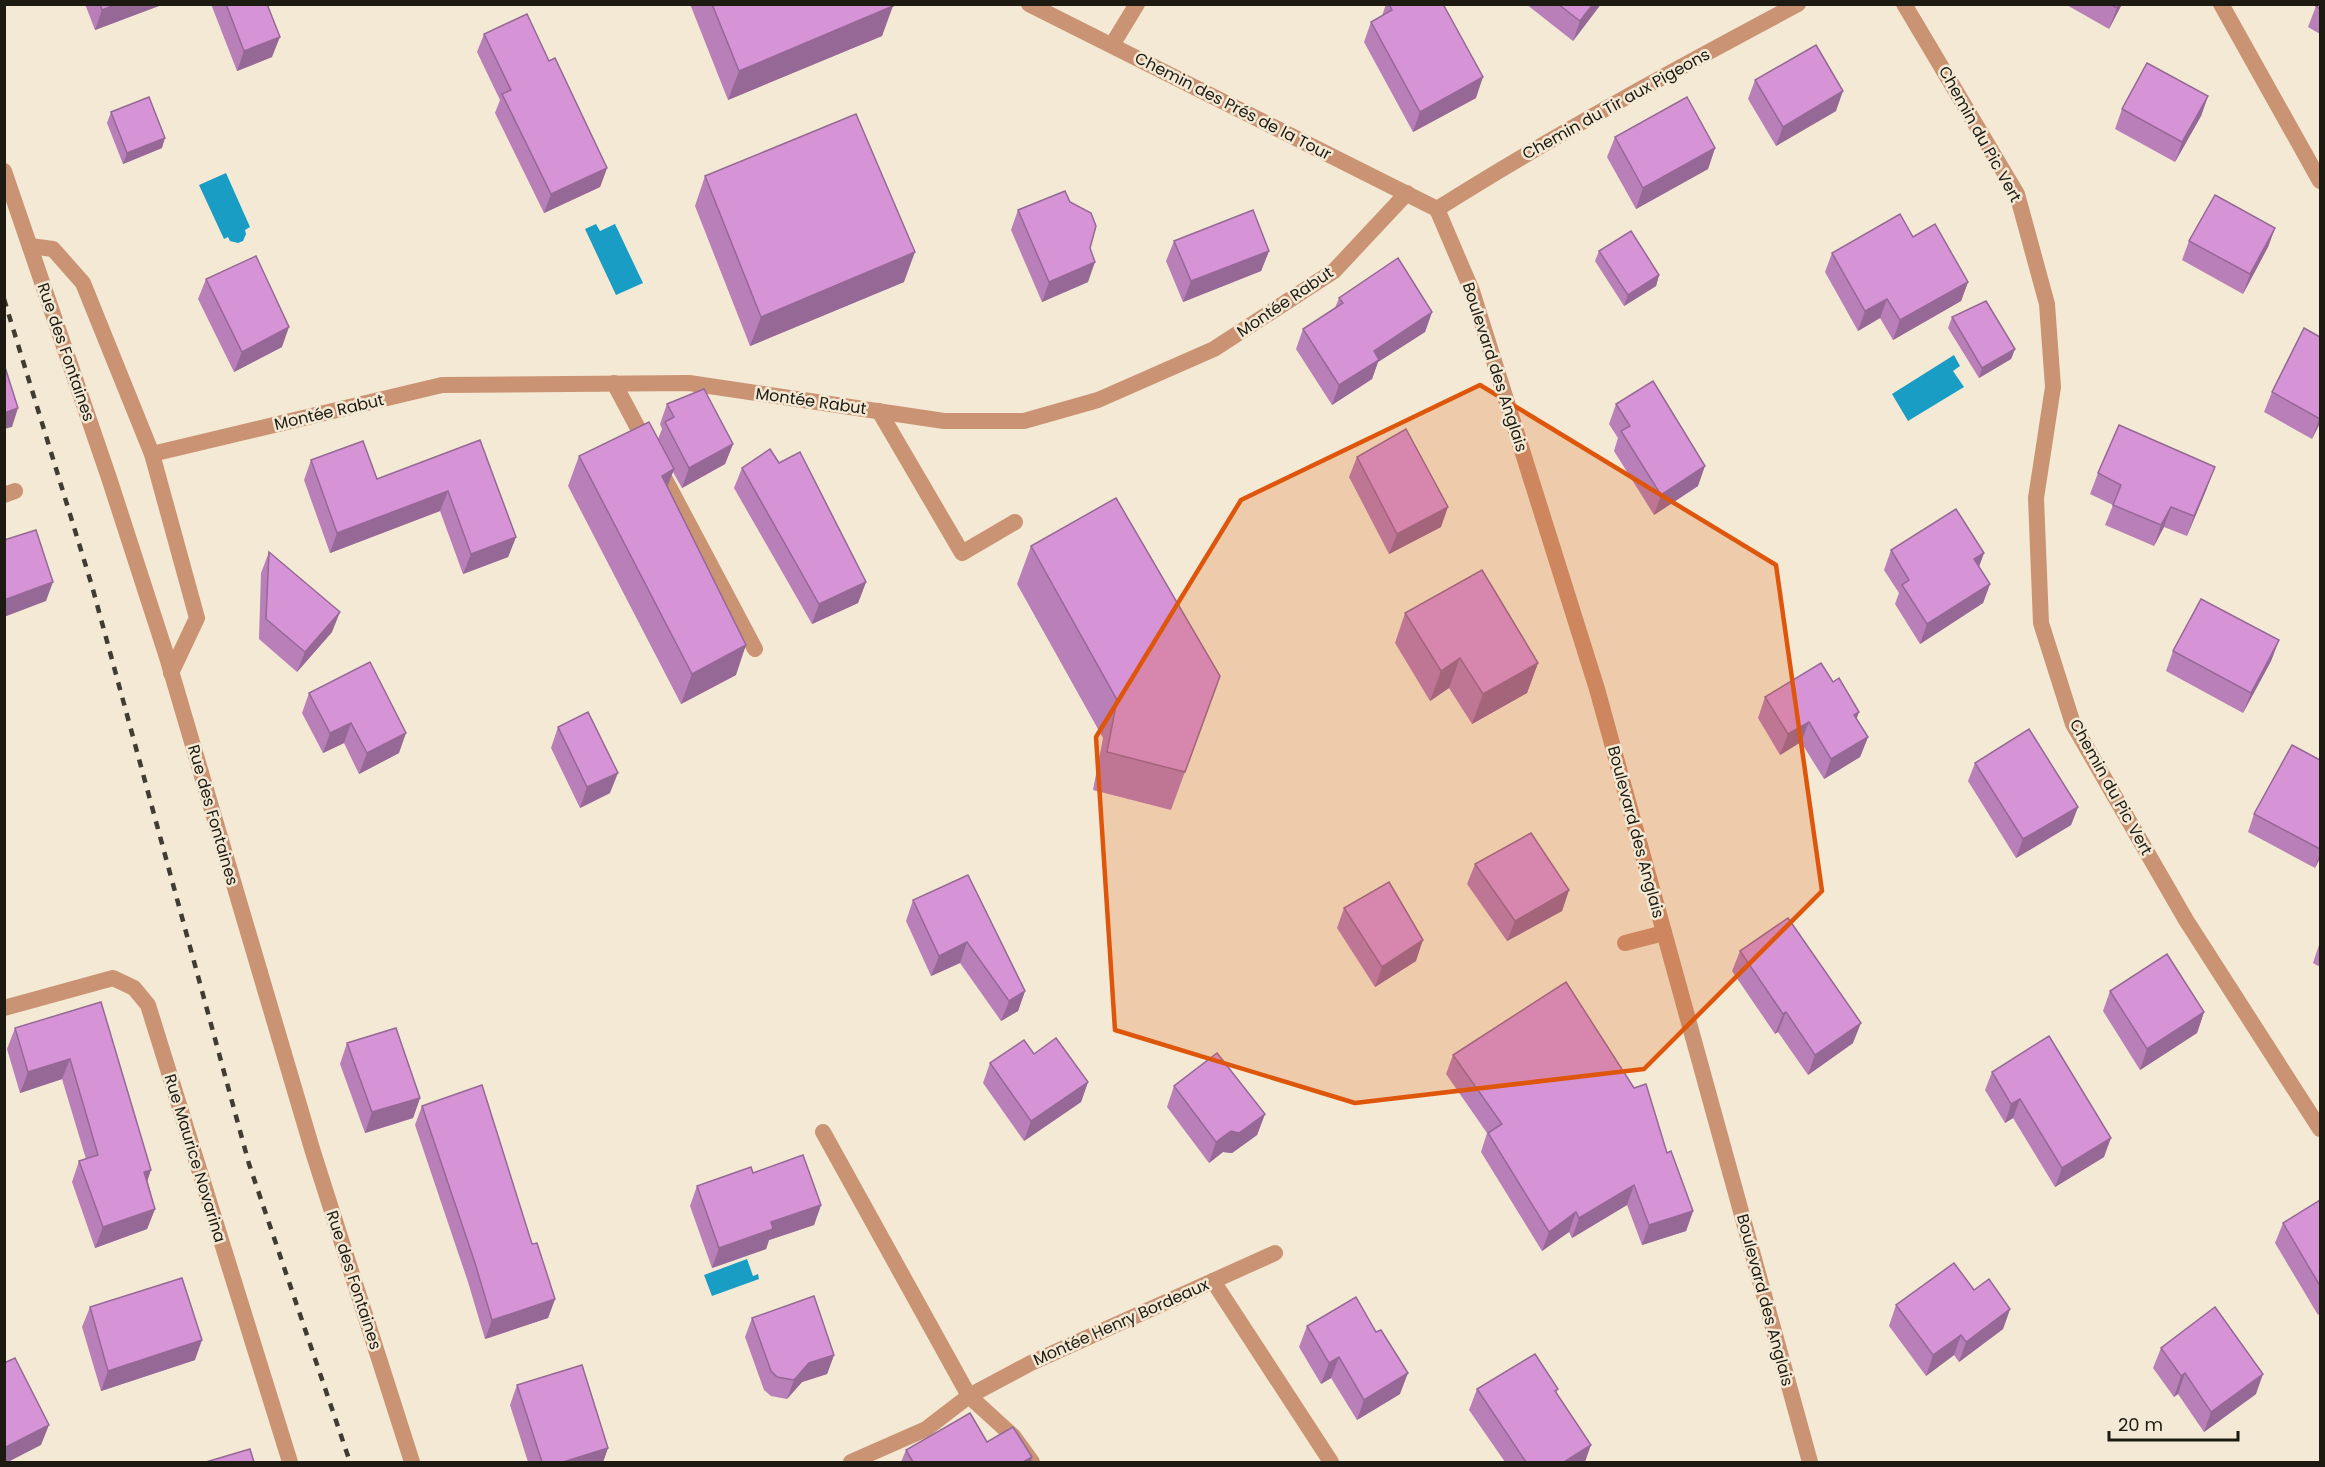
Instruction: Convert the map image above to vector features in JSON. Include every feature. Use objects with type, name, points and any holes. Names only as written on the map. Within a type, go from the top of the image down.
[{"type":"street","name":"Chemin des Prés de la Tour","points":[[1029,4],[1437,209]]},
{"type":"street","points":[[1112,45],[1137,4]]},
{"type":"street","name":"Chemin du Tir aux Pigeons","points":[[1437,209],[1493,174],[1689,62],[1798,4]]},
{"type":"street","name":"Chemin du Pic Vert","points":[[1904,4],[2018,194],[2047,304],[2053,387],[2036,498],[2041,623],[2073,724],[2186,920],[2320,1129]]},
{"type":"street","points":[[2221,4],[2320,181]]},
{"type":"street","name":"Rue des Fontaines","points":[[4,171],[109,478],[171,673],[313,1152],[412,1462]]},
{"type":"street","name":"Montée Rabut","points":[[152,454],[442,385],[689,383],[944,421],[1024,421],[1098,400],[1215,349],[1334,271],[1407,193]]},
{"type":"street","name":"Boulevard des Anglais","points":[[1437,209],[1472,291],[1594,678],[1810,1462]]},
{"type":"street","points":[[30,246],[53,249],[83,283],[152,454],[197,618],[171,673]]},
{"type":"street","points":[[614,383],[755,649]]},
{"type":"street","points":[[879,411],[962,553],[1015,522]]},
{"type":"street","points":[[1625,943],[1664,933]]},
{"type":"street","name":"Rue Maurice Novarina","points":[[4,1008],[113,978],[134,988],[148,1005],[290,1462]]},
{"type":"street","points":[[823,1132],[969,1396],[1013,1436],[1032,1462]]},
{"type":"street","name":"Montée Henry Bordeaux","points":[[851,1462],[926,1429],[969,1396],[1030,1362],[1275,1253]]},
{"type":"street","points":[[1213,1281],[1331,1462]]},
{"type":"highlighted area","points":[[1480,385],[1776,565],[1822,891],[1644,1069],[1355,1103],[1115,1030],[1096,737],[1241,500]]},
{"type":"water","points":[[226,173],[250,227],[245,230],[243,241],[238,243],[230,241],[228,237],[224,239],[199,185]]},
{"type":"water","points":[[596,224],[600,231],[615,224],[643,283],[616,295],[585,229]]},
{"type":"water","points":[[1954,355],[1960,366],[1953,371],[1964,387],[1908,421],[1892,394]]},
{"type":"water","points":[[747,1259],[753,1276],[758,1274],[759,1279],[712,1296],[704,1275]]},
{"type":"building","points":[[100,4],[117,4],[102,10]]},
{"type":"building","points":[[226,4],[267,4],[280,37],[244,51]]},
{"type":"building","points":[[712,4],[892,4],[893,6],[739,71]]},
{"type":"building","points":[[1389,4],[1443,4],[1483,77],[1420,112],[1371,22],[1392,10]]},
{"type":"building","points":[[1558,4],[1593,4],[1580,21]]},
{"type":"building","points":[[527,14],[549,61],[555,58],[607,168],[551,194],[502,94],[511,90],[484,34]]},
{"type":"building","points":[[1816,45],[1843,91],[1783,127],[1755,80]]},
{"type":"building","points":[[2147,63],[2208,96],[2182,142],[2122,109]]},
{"type":"building","points":[[149,97],[165,138],[127,153],[111,112]]},
{"type":"building","points":[[1687,97],[1715,148],[1643,188],[1615,137]]},
{"type":"building","points":[[856,114],[915,252],[761,317],[705,176]]},
{"type":"building","points":[[1065,191],[1070,202],[1091,213],[1096,226],[1090,248],[1095,262],[1049,282],[1018,210]]},
{"type":"building","points":[[2215,195],[2275,228],[2250,274],[2189,241]]},
{"type":"building","points":[[1253,210],[1269,251],[1191,281],[1174,241]]},
{"type":"building","points":[[1900,214],[1913,237],[1935,224],[1968,282],[1900,320],[1887,299],[1865,311],[1832,253]]},
{"type":"building","points":[[1631,231],[1659,275],[1628,295],[1599,251]]},
{"type":"building","points":[[256,256],[289,327],[242,352],[206,279]]},
{"type":"building","points":[[1398,258],[1432,312],[1374,351],[1379,360],[1339,385],[1303,329],[1343,303],[1339,298]]},
{"type":"building","points":[[1986,301],[2015,349],[1982,368],[1952,317]]},
{"type":"building","points":[[2304,328],[2320,337],[2320,419],[2272,392]]},
{"type":"building","points":[[4,364],[18,408],[4,413]]},
{"type":"building","points":[[1653,381],[1705,466],[1661,495],[1621,431],[1630,426],[1616,404]]},
{"type":"building","points":[[704,389],[733,444],[689,468],[665,422],[674,417],[667,404]]},
{"type":"building","points":[[649,422],[674,469],[662,476],[746,645],[692,674],[579,456]]},
{"type":"building","points":[[2119,425],[2215,467],[2194,516],[2171,507],[2161,525],[2113,505],[2121,485],[2098,473]]},
{"type":"building","points":[[1406,429],[1448,507],[1397,534],[1357,457]]},
{"type":"building","points":[[480,440],[516,537],[471,554],[448,491],[337,533],[311,460],[363,441],[377,479]]},
{"type":"building","points":[[770,449],[779,463],[800,452],[866,582],[819,604],[742,468]]},
{"type":"building","points":[[1116,498],[1220,676],[1185,772],[1107,752],[1117,700],[1031,546]]},
{"type":"building","points":[[1956,509],[1984,553],[1974,559],[1990,584],[1927,624],[1902,585],[1909,580],[1891,550]]},
{"type":"building","points":[[36,530],[53,582],[4,600],[4,540]]},
{"type":"building","points":[[269,552],[340,612],[305,652],[266,619]]},
{"type":"building","points":[[1482,570],[1538,663],[1483,694],[1460,658],[1441,671],[1405,613]]},
{"type":"building","points":[[2201,599],[2279,640],[2251,693],[2173,651]]},
{"type":"building","points":[[370,662],[406,733],[367,753],[351,723],[330,733],[309,693]]},
{"type":"building","points":[[1821,663],[1833,682],[1839,678],[1859,712],[1854,715],[1868,737],[1831,759],[1809,722],[1788,734],[1765,697]]},
{"type":"building","points":[[588,712],[618,773],[587,787],[558,727]]},
{"type":"building","points":[[2029,729],[2078,807],[2023,839],[1975,763]]},
{"type":"building","points":[[2292,745],[2320,760],[2320,849],[2254,814]]},
{"type":"building","points":[[1531,833],[1569,890],[1515,921],[1475,864]]},
{"type":"building","points":[[968,875],[1025,991],[1009,1001],[967,942],[939,956],[913,900]]},
{"type":"building","points":[[1389,882],[1423,940],[1382,967],[1344,908]]},
{"type":"building","points":[[1788,918],[1861,1023],[1815,1055],[1786,1012],[1783,1014],[1740,951]]},
{"type":"building","points":[[2167,954],[2204,1012],[2147,1049],[2110,991]]},
{"type":"building","points":[[1566,982],[1634,1088],[1646,1084],[1667,1153],[1671,1151],[1693,1211],[1649,1225],[1634,1185],[1579,1218],[1576,1212],[1549,1232],[1488,1133],[1502,1124],[1453,1055]]},
{"type":"building","points":[[101,1002],[151,1170],[144,1172],[155,1209],[103,1227],[79,1161],[98,1155],[70,1059],[28,1072],[15,1028]]},
{"type":"building","points":[[396,1028],[420,1098],[372,1112],[347,1043]]},
{"type":"building","points":[[2049,1036],[2111,1138],[2062,1168],[2020,1099],[2011,1104],[1992,1072]]},
{"type":"building","points":[[1056,1038],[1088,1082],[1031,1121],[990,1063],[1024,1040],[1034,1054]]},
{"type":"building","points":[[1217,1053],[1265,1114],[1239,1133],[1231,1131],[1216,1142],[1174,1086]]},
{"type":"building","points":[[482,1085],[532,1244],[537,1243],[555,1299],[492,1320],[422,1106]]},
{"type":"building","points":[[803,1155],[821,1205],[771,1222],[773,1229],[719,1248],[697,1186],[751,1167],[753,1173]]},
{"type":"building","points":[[2320,1200],[2320,1286],[2283,1223]]},
{"type":"building","points":[[1954,1263],[1974,1290],[1989,1279],[2010,1309],[1966,1342],[1961,1335],[1933,1355],[1896,1305]]},
{"type":"building","points":[[182,1278],[202,1340],[108,1371],[90,1307]]},
{"type":"building","points":[[814,1296],[834,1355],[809,1363],[794,1380],[777,1377],[771,1371],[752,1318]]},
{"type":"building","points":[[1356,1297],[1376,1332],[1381,1330],[1408,1373],[1364,1400],[1339,1357],[1329,1363],[1307,1326]]},
{"type":"building","points":[[2215,1307],[2263,1374],[2211,1412],[2185,1373],[2181,1376],[2161,1348]]},
{"type":"building","points":[[1535,1354],[1558,1389],[1555,1391],[1591,1445],[1564,1462],[1526,1462],[1477,1389]]},
{"type":"building","points":[[15,1358],[49,1425],[4,1448],[4,1363]]},
{"type":"building","points":[[582,1365],[608,1448],[563,1462],[542,1462],[517,1385]]},
{"type":"building","points":[[970,1413],[987,1442],[1013,1427],[1032,1457],[1023,1462],[913,1462],[906,1450]]},
{"type":"building","points":[[250,1449],[254,1462],[206,1462]]},
{"type":"railway","points":[[4,299],[92,586],[249,1164],[350,1462]]}]
